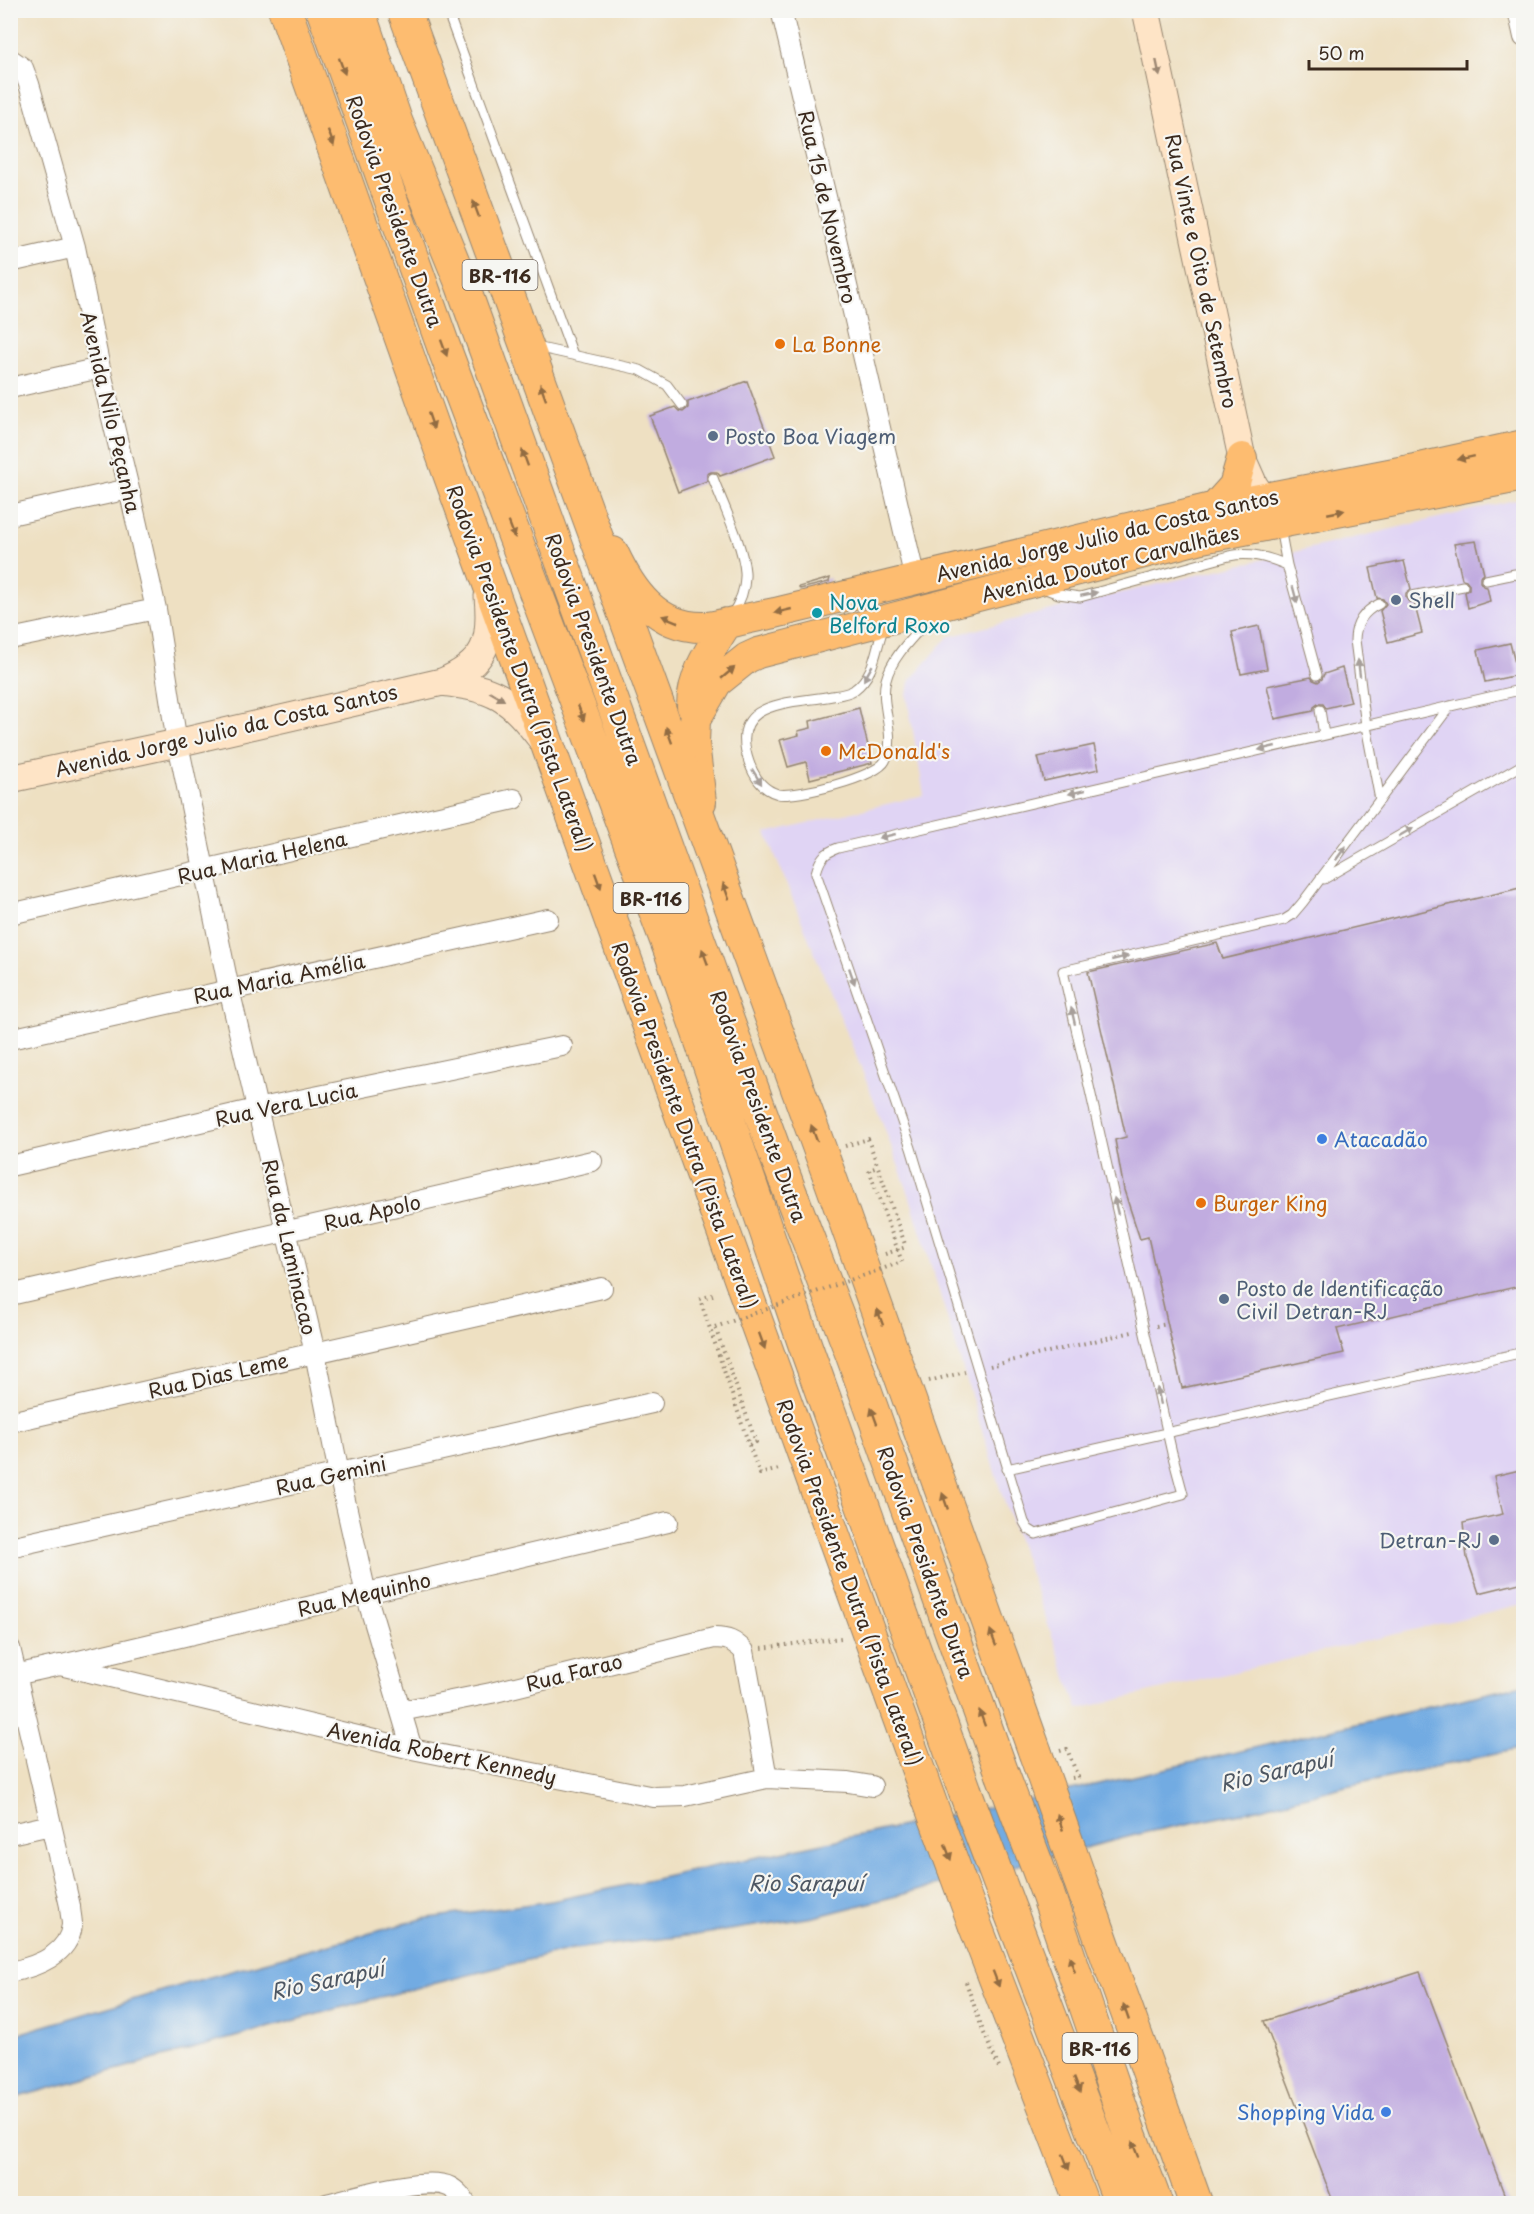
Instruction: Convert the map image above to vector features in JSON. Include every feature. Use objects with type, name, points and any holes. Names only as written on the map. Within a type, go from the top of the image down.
[{"type":"highway","name":"Rodovia Presidente Dutra (Pista Lateral)","points":[[285,10],[928,1797],[1082,2204]]},
{"type":"highway","name":"Rodovia Presidente Dutra","points":[[323,10],[444,348],[672,955],[804,1342],[965,1791],[1121,2204]]},
{"type":"highway","name":"Rodovia Presidente Dutra","points":[[358,10],[396,122],[462,284],[773,1147],[852,1354],[1047,1892],[1156,2204]]},
{"type":"highway","name":"BR-116","points":[[404,10],[704,830],[1196,2204]]},
{"type":"main road","name":"Rua Vinte e Oito de Setembro","points":[[1146,10],[1242,458],[1271,511]]},
{"type":"main road","name":"Avenida Jorge Julio da Costa Santos","points":[[727,623],[1215,507],[1271,511],[1524,445]]},
{"type":"main road","points":[[1215,507],[1234,486],[1242,458]]},
{"type":"main road","name":"Avenida Doutor Carvalhães","points":[[704,830],[694,743],[695,720],[717,682],[747,658],[766,650],[887,618],[1033,583],[1202,538],[1271,511],[1524,476]]},
{"type":"main road","points":[[578,486],[626,581],[649,607],[691,627],[707,628],[727,623]]},
{"type":"main road","points":[[442,682],[469,666],[484,649],[490,624],[486,572]]},
{"type":"main road","points":[[695,720],[692,708],[695,684],[715,641],[727,623]]},
{"type":"main road","points":[[442,682],[474,686],[495,693],[515,708],[551,751]]},
{"type":"main road","name":"Avenida Jorge Julio da Costa Santos","points":[[10,778],[177,743],[442,682]]},
{"type":"street","name":"Rua 15 de Novembro","points":[[781,10],[915,579]]},
{"type":"street","points":[[1518,10],[1524,37]]},
{"type":"street","name":"Avenida Nilo Peçanha","points":[[10,59],[23,69],[29,84],[75,247],[100,368],[156,609],[177,743]]},
{"type":"street","points":[[10,262],[75,247]]},
{"type":"street","points":[[10,388],[100,368]]},
{"type":"street","points":[[10,515],[129,489]]},
{"type":"street","points":[[10,639],[156,609]]},
{"type":"street","name":"Rua da Laminacao","points":[[177,743],[229,989],[315,1353],[366,1594],[412,1749]]},
{"type":"street","name":"Rua Maria Helena","points":[[10,914],[514,799]]},
{"type":"street","name":"Rua Maria Amélia","points":[[10,1038],[548,920]]},
{"type":"street","name":"Rua Vera Lucia","points":[[10,1166],[256,1109],[562,1046]]},
{"type":"street","name":"Rua Apolo","points":[[10,1295],[592,1161]]},
{"type":"street","name":"Rua Dias Leme","points":[[10,1422],[602,1288]]},
{"type":"street","name":"Rua Gemini","points":[[10,1547],[652,1403]]},
{"type":"street","name":"Rua Mequinho","points":[[60,1665],[668,1522]]},
{"type":"street","name":"Rua Farao","points":[[401,1712],[491,1693],[714,1638],[725,1638],[735,1642],[744,1651]]},
{"type":"street","points":[[10,1648],[16,1698],[51,1825],[70,1906],[72,1925],[67,1940],[56,1954],[32,1968],[10,1972]]},
{"type":"street","points":[[744,1651],[767,1778]]},
{"type":"street","name":"Avenida Robert Kennedy","points":[[15,1675],[60,1665],[412,1749],[654,1797],[685,1796],[767,1778],[848,1782],[872,1786]]},
{"type":"street","points":[[10,1834],[51,1825]]},
{"type":"street","points":[[327,2204],[399,2187],[433,2184],[450,2187],[466,2204]]},
{"type":"lane","points":[[447,10],[573,355]]},
{"type":"lane","points":[[526,345],[640,370],[667,385],[682,405]]},
{"type":"lane","points":[[713,478],[740,550],[745,571],[742,597],[727,623]]},
{"type":"lane","points":[[1271,511],[1317,675]]},
{"type":"lane","points":[[1033,583],[1059,594],[1080,597],[1245,553],[1263,556],[1287,565]]},
{"type":"lane","points":[[1486,580],[1515,574],[1524,577]]},
{"type":"lane","points":[[1413,596],[1463,586]]},
{"type":"lane","points":[[1379,604],[1365,614],[1355,635],[1366,726],[1380,800]]},
{"type":"lane","points":[[887,618],[870,672],[851,693],[782,703],[766,707],[752,717],[745,728],[744,743],[749,763],[759,783],[767,790],[780,794],[808,792],[857,778],[882,765],[890,737],[884,696],[886,680],[906,646],[941,605]]},
{"type":"lane","points":[[1450,706],[1292,915],[1284,920],[1063,971],[1167,1433],[1183,1494],[1036,1534],[1028,1529],[1024,1522],[911,1148],[816,873],[819,861],[826,853],[838,848],[1366,726],[1450,706],[1524,689]]},
{"type":"lane","points":[[1320,710],[1324,735]]},
{"type":"lane","points":[[1319,882],[1524,764]]},
{"type":"lane","points":[[1007,1469],[1524,1352]]},
{"type":"path","points":[[840,1136],[848,1157]]},
{"type":"path","points":[[844,1146],[868,1139],[906,1247],[882,1255]]},
{"type":"path","points":[[749,1445],[756,1442],[715,1327],[902,1262],[869,1170],[878,1167]]},
{"type":"path","points":[[886,1266],[890,1276]]},
{"type":"path","points":[[713,1295],[700,1299],[760,1474]]},
{"type":"path","points":[[927,1381],[1167,1324]]},
{"type":"path","points":[[744,1651],[841,1638]]},
{"type":"path","points":[[1067,1749],[1078,1777]]},
{"type":"shaded area","points":[[1523,498],[1523,1604],[1078,1709],[1002,1495],[909,1194],[874,1100],[766,833],[924,795],[907,696],[908,688],[911,680],[948,637],[1082,602]]},
{"type":"water","name":"Rio Sarapuí","points":[[1523,1685],[1523,1748],[1346,1786],[1241,1813],[1147,1832],[814,1917],[703,1934],[572,1949],[361,2002],[11,2099],[11,2036],[199,1980],[422,1919],[552,1901],[1122,1779]]},
{"type":"building","name":"Posto Boa Viagem","points":[[747,381],[775,456],[720,476],[717,472],[711,472],[707,474],[707,481],[678,492],[650,416],[675,407],[683,412],[688,408],[688,402]]},
{"type":"building","points":[[1476,541],[1484,574],[1480,577],[1480,582],[1487,587],[1490,601],[1468,608],[1465,592],[1469,589],[1469,584],[1462,579],[1454,544]]},
{"type":"building","name":"Shell","points":[[1404,561],[1411,589],[1406,593],[1406,598],[1409,602],[1414,602],[1422,633],[1388,642],[1380,611],[1386,604],[1383,599],[1377,598],[1370,568]]},
{"type":"building","points":[[830,578],[829,582],[800,589],[799,587]]},
{"type":"building","points":[[1259,626],[1267,669],[1241,674],[1232,632]]},
{"type":"building","points":[[1510,643],[1518,675],[1485,682],[1478,650]]},
{"type":"building","points":[[1342,668],[1351,702],[1326,708],[1323,704],[1318,704],[1313,711],[1275,719],[1267,686],[1311,677],[1318,682],[1324,674]]},
{"type":"building","name":"McDonald's","points":[[859,708],[872,763],[810,779],[806,762],[788,767],[780,740],[799,735],[798,731],[811,728],[810,721]]},
{"type":"building","points":[[1094,745],[1099,769],[1044,781],[1038,757]]},
{"type":"building","name":"Atacadão","points":[[1524,887],[1524,1285],[1337,1329],[1344,1353],[1182,1388],[1148,1237],[1140,1239],[1124,1190],[1115,1140],[1126,1137],[1088,972],[1217,943],[1223,959]]},
{"type":"building","name":"Detran-RJ","points":[[1524,1469],[1524,1582],[1479,1593],[1467,1558],[1463,1523],[1503,1514],[1494,1476]]},
{"type":"building","name":"Shopping Vida","points":[[1420,1972],[1508,2204],[1334,2204],[1264,2021]]},
{"type":"place","name":"La Bonne","points":[[780,344]]},
{"type":"place","name":"Posto Boa Viagem","points":[[713,436]]},
{"type":"place","name":"Shell","points":[[1396,600]]},
{"type":"place","name":"Nova Belford Roxo","points":[[817,613]]},
{"type":"place","name":"McDonald's","points":[[826,751]]},
{"type":"place","name":"Atacadão","points":[[1322,1139]]},
{"type":"place","name":"Burger King","points":[[1201,1203]]},
{"type":"place","name":"Posto de Identificação Civil Detran-RJ","points":[[1224,1299]]},
{"type":"place","name":"Detran-RJ","points":[[1494,1540]]},
{"type":"place","name":"Shopping Vida","points":[[1386,2112]]}]
